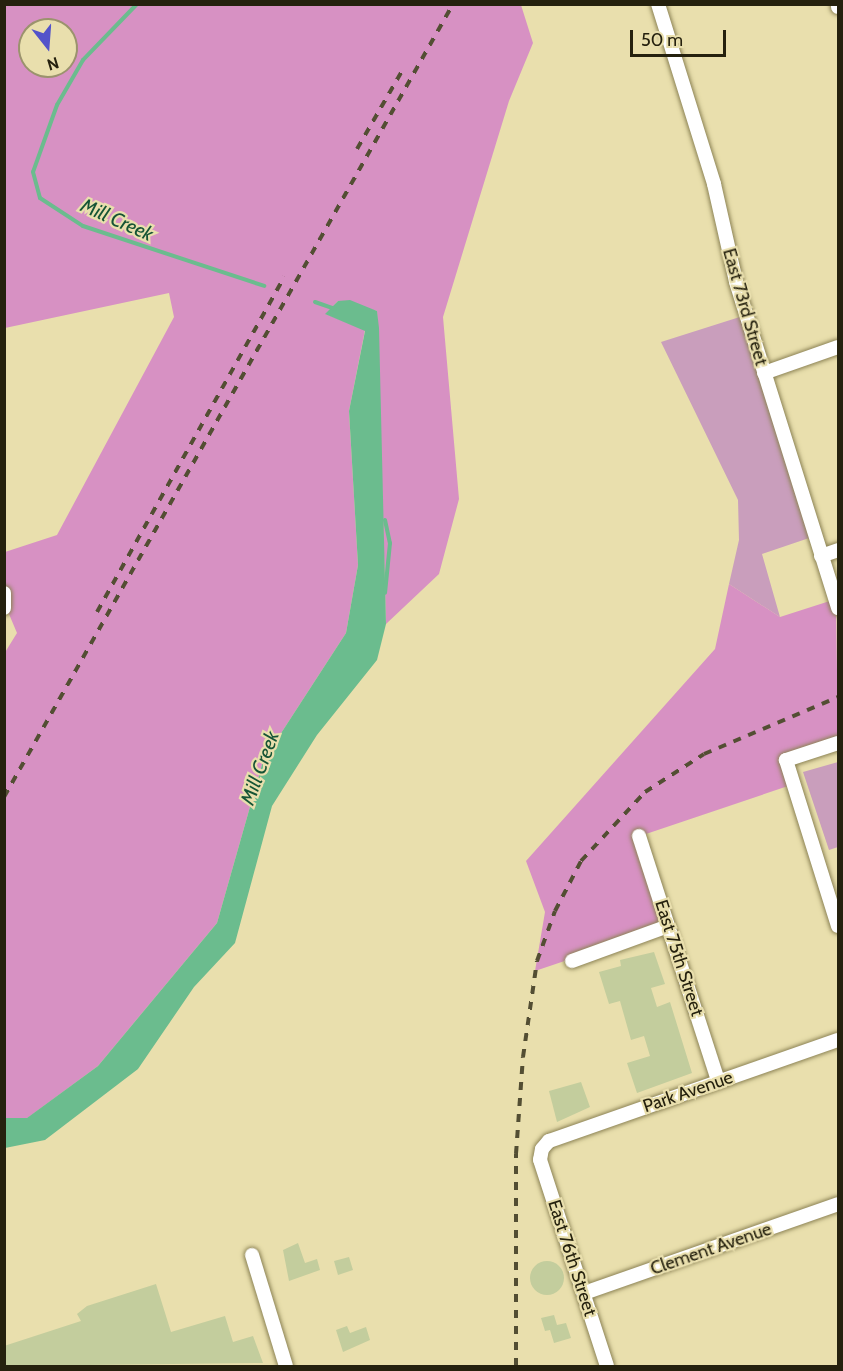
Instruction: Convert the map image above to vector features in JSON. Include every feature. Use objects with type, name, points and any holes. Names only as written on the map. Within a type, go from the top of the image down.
[{"type":"street","name":"East 73rd Street","points":[[658,4],[714,184],[764,373],[838,608]]},
{"type":"street","points":[[764,373],[838,347]]},
{"type":"street","points":[[821,556],[838,550]]},
{"type":"street","points":[[838,743],[786,760],[838,926]]},
{"type":"street","name":"East 75th Street","points":[[639,836],[718,1081]]},
{"type":"street","points":[[572,961],[668,926]]},
{"type":"street","name":"Park Avenue","points":[[542,1149],[549,1141],[838,1040]]},
{"type":"street","name":"East 76th Street","points":[[542,1149],[540,1160],[607,1366]]},
{"type":"street","name":"Clement Avenue","points":[[584,1293],[838,1204]]},
{"type":"street","points":[[252,1255],[286,1366]]},
{"type":"shaded area","points":[[5,5],[521,5],[533,43],[509,101],[443,317],[459,499],[439,574],[386,624],[377,311],[338,301],[326,314],[365,330],[349,411],[358,565],[346,633],[263,761],[217,923],[98,1066],[26,1119],[5,1118],[4,654],[17,633],[6,607],[5,552],[57,535],[174,317],[169,293],[5,328]]},
{"type":"shaded area","points":[[350,300],[377,311],[379,328],[386,624],[377,660],[317,735],[272,806],[235,943],[194,987],[138,1069],[45,1140],[5,1148],[5,1118],[27,1118],[98,1066],[217,923],[263,761],[346,633],[358,565],[349,411],[365,331],[325,314],[338,301]]},
{"type":"shaded area","points":[[746,315],[815,536],[762,554],[780,617],[729,584],[739,540],[738,500],[661,342]]},
{"type":"shaded area","points":[[729,584],[780,617],[836,599],[838,743],[787,760],[794,784],[640,836],[668,926],[535,971],[545,912],[526,861],[715,649]]},
{"type":"shaded area","points":[[838,762],[838,847],[829,850],[803,772]]},
{"type":"building","points":[[654,952],[665,984],[651,988],[657,1007],[670,1002],[692,1073],[637,1093],[627,1063],[650,1056],[644,1036],[631,1040],[620,1001],[609,1004],[599,972],[621,966],[620,960]]},
{"type":"building","points":[[581,1082],[590,1107],[557,1122],[549,1091]]},
{"type":"building","points":[[298,1243],[305,1263],[317,1259],[320,1270],[289,1281],[283,1250]]},
{"type":"building","points":[[349,1257],[353,1270],[338,1275],[334,1261]]},
{"type":"building","points":[[547,1261],[559,1266],[564,1278],[559,1290],[547,1295],[535,1290],[530,1278],[535,1266]]},
{"type":"building","points":[[156,1284],[171,1332],[225,1316],[233,1342],[253,1336],[263,1363],[4,1366],[4,1346],[81,1321],[77,1314],[87,1306]]},
{"type":"building","points":[[554,1315],[557,1325],[566,1323],[571,1338],[554,1343],[550,1330],[545,1331],[541,1318]]},
{"type":"building","points":[[347,1326],[350,1333],[366,1327],[370,1340],[343,1352],[336,1330]]},
{"type":"waterway","name":"Mill Creek","points":[[137,4],[83,60],[57,105],[33,172],[40,198],[83,226],[264,286]]},
{"type":"waterway","name":"Mill Creek","points":[[315,302],[335,309]]},
{"type":"waterway","name":"Mill Creek","points":[[385,520],[390,543],[385,593]]},
{"type":"railway","points":[[4,797],[453,4]]},
{"type":"railway","points":[[357,149],[402,71]]},
{"type":"railway","points":[[97,612],[284,277]]},
{"type":"railway","points":[[516,1366],[516,1154],[523,1057],[537,961],[555,911],[581,861],[645,792],[704,754],[838,697]]}]
